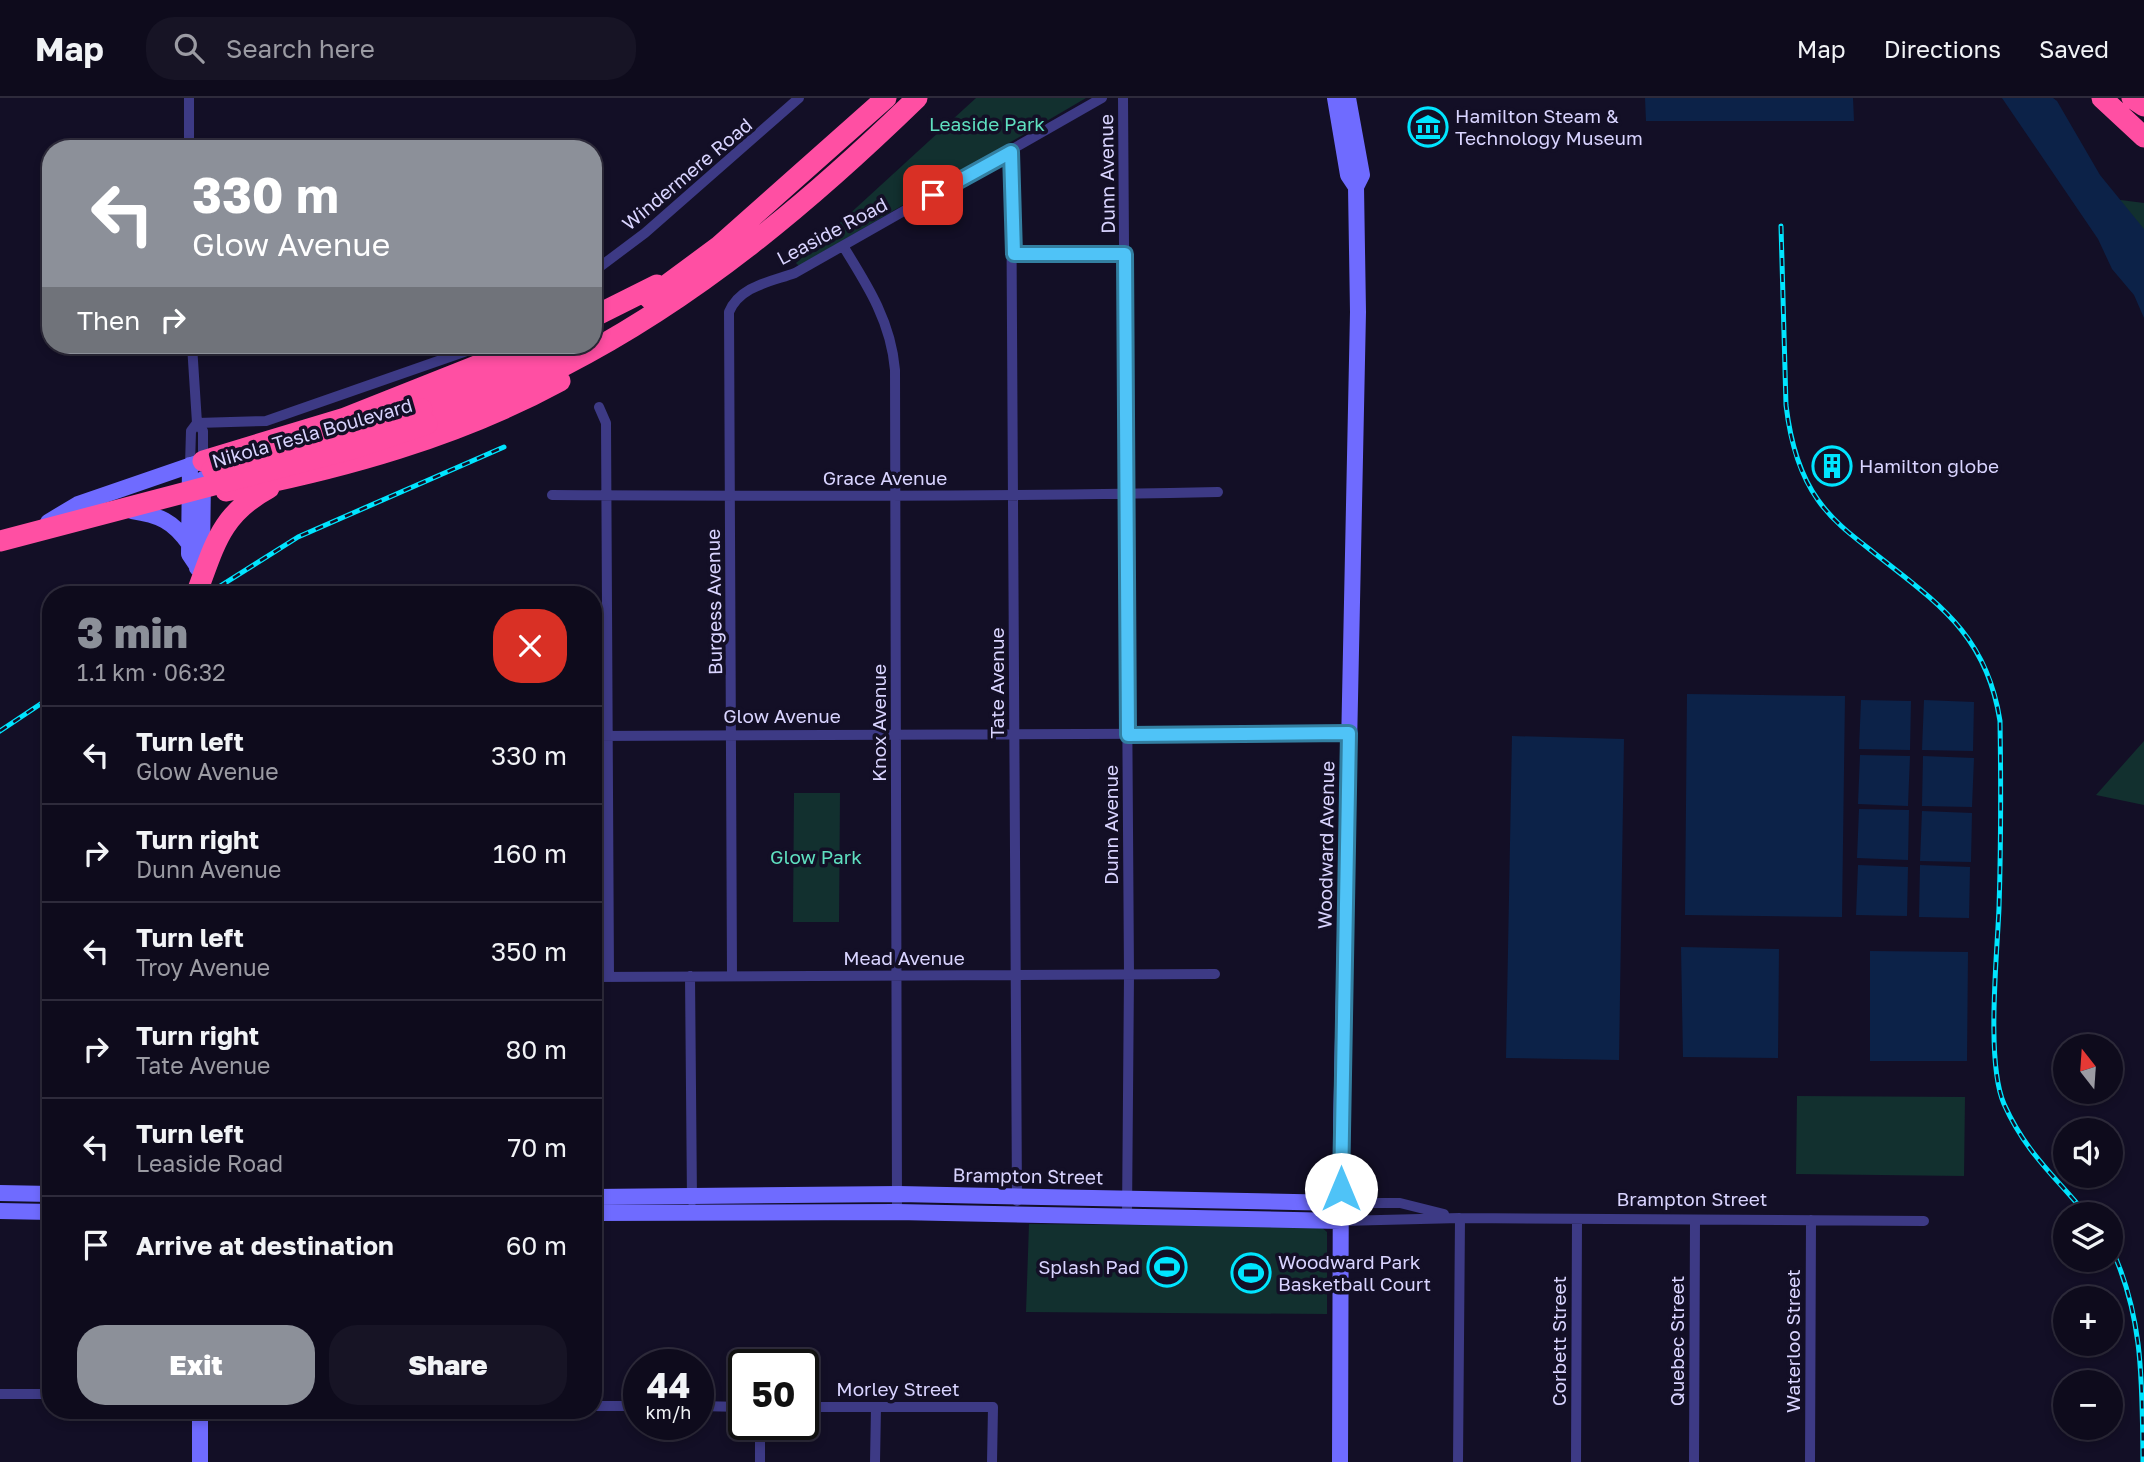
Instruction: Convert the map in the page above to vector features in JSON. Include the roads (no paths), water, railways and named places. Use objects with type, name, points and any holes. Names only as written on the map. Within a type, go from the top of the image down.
[{"type":"highway","name":"Nikola Tesla Boulevard","points":[[602,327],[659,291],[779,224],[917,98]]},
{"type":"highway","points":[[2102,98],[2144,137]]},
{"type":"highway","points":[[2132,98],[2144,105]]},
{"type":"highway","points":[[2139,98],[2144,105]]},
{"type":"highway","name":"Nikola Tesla Boulevard","points":[[602,344],[724,254],[882,102]]},
{"type":"highway","points":[[602,313],[724,254]]},
{"type":"highway","points":[[200,586],[211,556],[232,514],[246,500],[300,475],[426,440],[533,396],[592,364],[699,291],[724,254]]},
{"type":"highway","points":[[196,480],[271,442],[345,418],[506,354]]},
{"type":"highway","name":"Nikola Tesla Boulevard","points":[[0,538],[355,448],[551,354]]},
{"type":"highway","name":"Nikola Tesla Boulevard","points":[[0,529],[357,431],[424,417],[563,366],[584,354]]},
{"type":"highway","points":[[196,480],[300,475]]},
{"type":"main road","name":"Woodward Avenue","points":[[1335,98],[1348,175],[1356,187]]},
{"type":"main road","name":"Woodward Avenue","points":[[1340,1462],[1341,1203],[1359,312],[1356,187],[1362,175],[1348,98]]},
{"type":"main road","points":[[48,522],[82,521],[132,511],[196,480]]},
{"type":"main road","points":[[0,538],[48,522],[78,504],[196,480]]},
{"type":"main road","points":[[82,521],[196,480]]},
{"type":"main road","points":[[196,480],[189,554],[197,566]]},
{"type":"main road","points":[[196,480],[202,553],[197,566],[197,586]]},
{"type":"main road","points":[[132,511],[162,517],[180,530],[189,544]]},
{"type":"main road","points":[[42,1194],[2,1193],[4,1210],[42,1212]]},
{"type":"main road","name":"Brampton Street","points":[[602,1197],[899,1194],[1016,1206]]},
{"type":"main road","name":"Brampton Street","points":[[602,1213],[897,1212],[1016,1206],[1128,1208],[1341,1203]]},
{"type":"main road","name":"Brampton Street","points":[[1128,1208],[1341,1221]]},
{"type":"main road","points":[[200,1419],[200,1462]]},
{"type":"street","points":[[188,140],[189,98]]},
{"type":"street","name":"Windermere Road","points":[[602,265],[645,233],[799,98]]},
{"type":"street","name":"Leaside Road","points":[[729,313],[735,300],[746,291],[795,273],[1102,98]]},
{"type":"street","name":"Dunn Avenue","points":[[1124,98],[1128,1208]]},
{"type":"street","name":"Tate Avenue","points":[[1011,152],[1014,254],[1016,1206]]},
{"type":"street","name":"Knox Avenue","points":[[843,246],[881,311],[892,343],[898,976],[897,1212]]},
{"type":"street","points":[[1014,254],[1125,254]]},
{"type":"street","name":"Burgess Avenue","points":[[729,313],[732,976]]},
{"type":"street","points":[[193,354],[197,423],[203,431],[196,480]]},
{"type":"street","points":[[197,423],[266,421],[458,354]]},
{"type":"street","points":[[599,407],[606,423],[609,975]]},
{"type":"street","name":"Grace Avenue","points":[[552,495],[895,494],[1014,497],[1217,492]]},
{"type":"street","name":"Glow Avenue","points":[[602,736],[733,733],[1014,736],[1349,733]]},
{"type":"street","name":"Mead Avenue","points":[[602,976],[1215,974]]},
{"type":"street","points":[[690,976],[693,1212]]},
{"type":"street","name":"Brampton Street","points":[[1341,1203],[1400,1203],[1460,1218]]},
{"type":"street","points":[[1458,1462],[1460,1218]]},
{"type":"street","name":"Brampton Street","points":[[1341,1221],[1460,1218],[1924,1221]]},
{"type":"street","name":"Corbett Street","points":[[1576,1462],[1577,1220]]},
{"type":"street","name":"Quebec Street","points":[[1694,1462],[1695,1220]]},
{"type":"street","name":"Waterloo Street","points":[[1810,1462],[1811,1220]]},
{"type":"street","points":[[0,1394],[42,1394]]},
{"type":"street","points":[[602,1406],[623,1406]]},
{"type":"street","name":"Morley Street","points":[[819,1407],[993,1407],[992,1462]]},
{"type":"street","points":[[875,1462],[876,1407]]},
{"type":"street","points":[[760,1462],[761,1440]]},
{"type":"water","points":[[1645,98],[1853,98],[1854,121],[1646,121]]},
{"type":"water","points":[[2002,98],[2053,98],[2057,101],[2100,175],[2144,229],[2144,318],[2134,295],[2112,269],[2098,239]]},
{"type":"water","points":[[1687,694],[1845,696],[1842,917],[1685,915]]},
{"type":"water","points":[[1861,700],[1911,701],[1910,750],[1859,749]]},
{"type":"water","points":[[1924,700],[1974,702],[1973,751],[1922,750]]},
{"type":"water","points":[[1512,736],[1624,739],[1619,1060],[1506,1058]]},
{"type":"water","points":[[1860,755],[1910,756],[1908,806],[1858,804]]},
{"type":"water","points":[[1923,756],[1974,758],[1972,807],[1922,806]]},
{"type":"water","points":[[1859,809],[1909,810],[1908,860],[1857,858]]},
{"type":"water","points":[[1922,811],[1972,813],[1971,862],[1920,861]]},
{"type":"water","points":[[1858,865],[1908,867],[1907,916],[1856,915]]},
{"type":"water","points":[[1920,865],[1970,867],[1969,918],[1919,917]]},
{"type":"water","points":[[1681,947],[1779,949],[1778,1058],[1683,1057]]},
{"type":"water","points":[[1870,951],[1968,952],[1967,1061],[1870,1061]]},
{"type":"water","name":"Splash Pad","points":[[1167,1257],[1174,1260],[1177,1267],[1174,1274],[1167,1277],[1160,1274],[1157,1267],[1160,1260]]},
{"type":"railway","points":[[1781,226],[1786,405],[1793,443],[1805,478],[1818,500],[1835,520],[1935,602],[1954,621],[1983,663],[1993,690],[2000,721],[2001,814],[1994,1009],[1995,1063],[2004,1104],[2013,1121],[2041,1163],[2075,1202]]},
{"type":"railway","points":[[220,586],[298,537],[504,447]]},
{"type":"railway","points":[[0,731],[42,703]]},
{"type":"railway","points":[[2121,1272],[2139,1351],[2143,1462]]},
{"type":"place","name":"Hamilton Steam & Technology Museum","points":[[1428,127]]},
{"type":"place","name":"Hamilton globe","points":[[1832,466]]},
{"type":"place","name":"Splash Pad","points":[[1167,1267]]},
{"type":"place","name":"Woodward Park Basketball Court","points":[[1251,1273]]},
{"type":"park label","name":"Leaside Park","points":[[987,124]]},
{"type":"park label","name":"Glow Park","points":[[816,857]]}]
